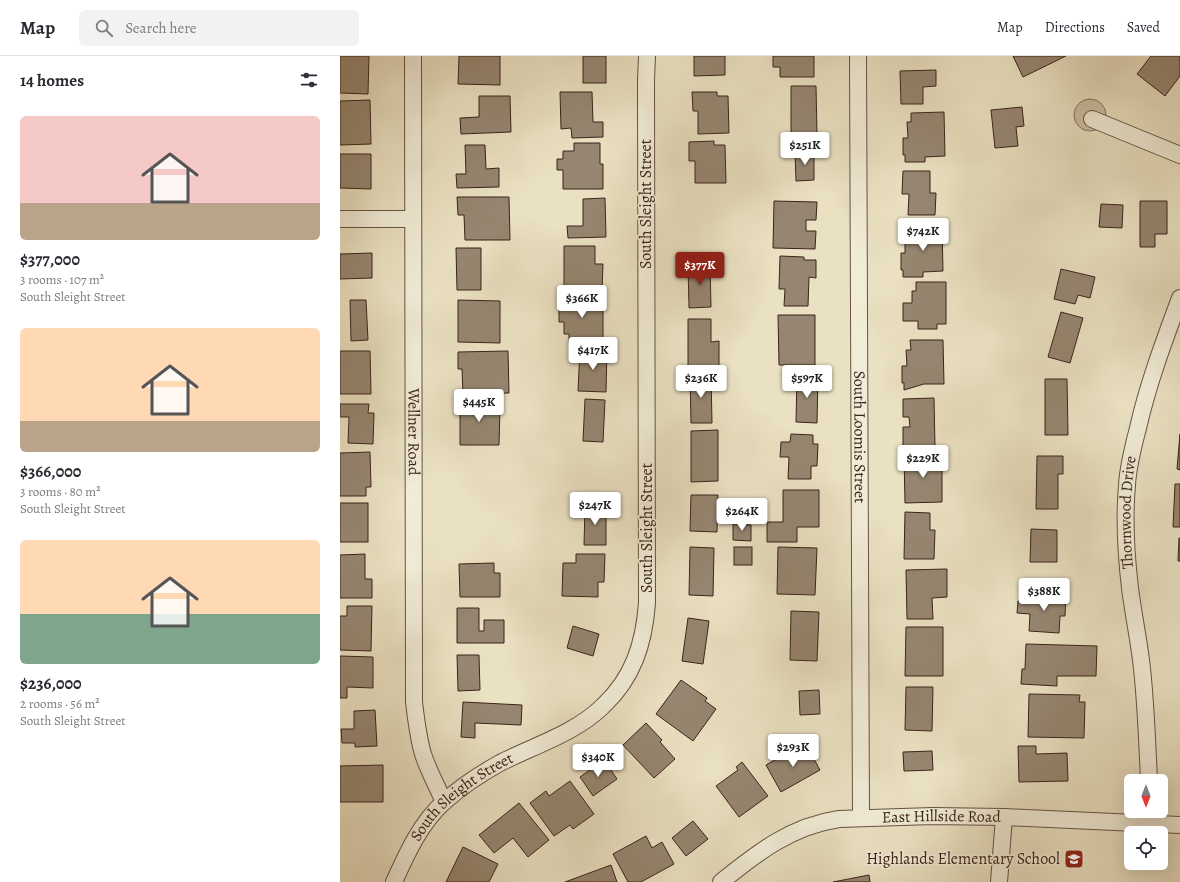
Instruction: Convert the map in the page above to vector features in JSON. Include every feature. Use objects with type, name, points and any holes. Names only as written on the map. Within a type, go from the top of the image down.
[{"type":"street","name":"Wellner Road","points":[[413,56],[414,702],[422,752],[444,802]]},
{"type":"street","name":"South Sleight Street","points":[[394,882],[406,856],[421,830],[430,817],[444,802],[461,788],[499,764],[559,736],[583,722],[602,707],[619,690],[635,661],[642,642],[647,603],[647,56]]},
{"type":"street","name":"South Loomis Street","points":[[858,56],[861,818]]},
{"type":"street","points":[[1092,119],[1180,155]]},
{"type":"street","points":[[340,219],[413,219]]},
{"type":"street","name":"Thornwood Drive","points":[[1149,774],[1146,706],[1141,658],[1130,588],[1125,508],[1132,451],[1145,396],[1180,298]]},
{"type":"street","name":"East Hillside Road","points":[[721,882],[770,845],[800,829],[826,821],[839,819],[933,816],[1124,817]]},
{"type":"street","points":[[999,882],[1004,817]]},
{"type":"street","name":"East Hillside Road","points":[[1154,818],[1180,825]]},
{"type":"shaded area","points":[[1090,99],[1101,104],[1106,115],[1101,126],[1090,131],[1079,126],[1074,115],[1079,104]]},
{"type":"building","points":[[340,56],[369,56],[368,94],[340,93]]},
{"type":"building","points":[[459,56],[500,56],[500,85],[458,84]]},
{"type":"building","points":[[583,56],[606,56],[606,83],[583,83]]},
{"type":"building","points":[[694,56],[725,56],[725,75],[694,76]]},
{"type":"building","points":[[773,56],[814,56],[814,77],[780,77],[780,67],[773,67]]},
{"type":"building","points":[[1013,56],[1066,56],[1023,77]]},
{"type":"building","points":[[1151,56],[1180,56],[1180,76],[1165,96],[1137,74]]},
{"type":"building","points":[[936,70],[936,86],[923,87],[923,104],[901,104],[900,71]]},
{"type":"building","points":[[791,86],[816,86],[817,134],[791,134]]},
{"type":"building","points":[[560,92],[592,92],[593,122],[603,122],[603,137],[572,138],[571,128],[561,129]]},
{"type":"building","points":[[692,92],[717,92],[717,96],[728,96],[729,133],[698,134],[698,111],[693,111]]},
{"type":"building","points":[[479,96],[510,96],[511,132],[461,134],[460,118],[479,117]]},
{"type":"building","points":[[370,100],[371,144],[340,145],[340,101]]},
{"type":"building","points":[[1022,107],[1024,126],[1016,127],[1018,146],[995,148],[991,110]]},
{"type":"building","points":[[944,112],[945,156],[925,157],[925,162],[905,162],[905,155],[903,155],[903,138],[908,138],[907,122],[911,122],[911,113]]},
{"type":"building","points":[[714,141],[714,145],[725,145],[726,183],[695,183],[695,161],[689,161],[689,142]]},
{"type":"building","points":[[574,143],[600,143],[600,164],[603,164],[603,189],[563,189],[563,170],[557,170],[557,159],[563,159],[563,151],[574,151]]},
{"type":"building","points":[[465,145],[485,145],[486,169],[499,168],[499,187],[457,188],[456,174],[466,174]]},
{"type":"building","points":[[814,151],[814,180],[796,181],[795,152]]},
{"type":"building","points":[[340,154],[371,154],[371,189],[340,188]]},
{"type":"building","points":[[903,171],[930,171],[930,193],[936,193],[935,215],[908,215],[909,194],[902,194]]},
{"type":"building","points":[[457,197],[509,197],[510,240],[465,240],[464,215],[458,215]]},
{"type":"building","points":[[605,198],[606,237],[568,238],[567,226],[583,226],[583,199]]},
{"type":"building","points":[[774,201],[817,202],[816,220],[806,220],[806,231],[816,231],[815,249],[773,248]]},
{"type":"building","points":[[1140,201],[1167,201],[1167,234],[1155,234],[1155,247],[1140,247]]},
{"type":"building","points":[[1101,204],[1123,205],[1122,228],[1099,227]]},
{"type":"building","points":[[942,227],[943,271],[923,272],[923,277],[903,277],[903,270],[901,270],[901,253],[905,253],[905,237],[909,237],[909,228]]},
{"type":"building","points":[[564,246],[595,246],[595,264],[603,264],[602,291],[564,291]]},
{"type":"building","points":[[456,248],[481,248],[481,290],[457,290]]},
{"type":"building","points":[[372,253],[372,278],[340,279],[340,254]]},
{"type":"building","points":[[780,256],[804,257],[804,260],[816,260],[816,278],[809,277],[808,306],[784,306],[785,289],[779,289]]},
{"type":"building","points":[[710,265],[711,307],[689,308],[688,266]]},
{"type":"building","points":[[1061,269],[1095,277],[1090,298],[1078,295],[1075,304],[1054,299]]},
{"type":"building","points":[[916,282],[946,282],[946,324],[937,324],[937,329],[918,329],[918,321],[903,321],[903,303],[912,303],[912,291],[916,291]]},
{"type":"building","points":[[559,297],[603,297],[603,342],[569,343],[569,334],[564,334],[564,322],[559,322]]},
{"type":"building","points":[[350,300],[366,300],[368,340],[351,341]]},
{"type":"building","points":[[458,300],[500,301],[500,343],[458,342]]},
{"type":"building","points":[[1061,312],[1083,318],[1070,363],[1048,357]]},
{"type":"building","points":[[778,315],[815,315],[815,365],[779,365]]},
{"type":"building","points":[[688,319],[711,319],[711,342],[719,341],[719,366],[688,366]]},
{"type":"building","points":[[910,340],[943,340],[944,384],[924,384],[904,390],[904,383],[902,383],[902,366],[907,366],[906,350],[911,350]]},
{"type":"building","points":[[580,349],[607,350],[606,392],[578,391]]},
{"type":"building","points":[[340,351],[370,351],[371,394],[340,394]]},
{"type":"building","points":[[508,351],[509,393],[463,394],[462,369],[458,369],[458,352]]},
{"type":"building","points":[[690,375],[711,375],[712,423],[691,423]]},
{"type":"building","points":[[797,375],[818,376],[817,423],[796,422]]},
{"type":"building","points":[[1045,379],[1067,379],[1068,435],[1045,435]]},
{"type":"building","points":[[934,398],[935,446],[903,446],[903,427],[910,427],[909,417],[903,417],[903,399]]},
{"type":"building","points":[[585,399],[605,400],[603,442],[583,441]]},
{"type":"building","points":[[460,401],[494,401],[494,409],[500,409],[499,445],[460,445]]},
{"type":"building","points":[[340,404],[369,404],[368,413],[374,413],[373,444],[348,443],[349,417],[340,417]]},
{"type":"building","points":[[718,430],[718,481],[691,482],[691,431]]},
{"type":"building","points":[[791,434],[813,435],[813,444],[818,444],[817,466],[811,466],[811,479],[788,479],[789,457],[780,457],[781,442],[790,442]]},
{"type":"building","points":[[1180,434],[1180,470],[1177,469]]},
{"type":"building","points":[[370,452],[371,487],[366,487],[366,496],[340,496],[340,453]]},
{"type":"building","points":[[942,455],[942,502],[905,503],[904,456]]},
{"type":"building","points":[[1037,456],[1063,456],[1063,474],[1058,474],[1058,509],[1036,509]]},
{"type":"building","points":[[1175,484],[1180,484],[1180,527],[1173,527]]},
{"type":"building","points":[[783,490],[819,490],[819,527],[797,527],[797,542],[767,542],[767,522],[783,522]]},
{"type":"building","points":[[691,495],[718,495],[717,532],[690,531]]},
{"type":"building","points":[[340,503],[368,503],[368,542],[340,542]]},
{"type":"building","points":[[585,507],[606,508],[606,545],[584,545]]},
{"type":"building","points":[[905,512],[930,513],[930,530],[935,530],[934,559],[904,559]]},
{"type":"building","points":[[733,524],[751,525],[751,541],[733,540]]},
{"type":"building","points":[[1031,529],[1057,530],[1057,562],[1030,562]]},
{"type":"building","points":[[1179,538],[1180,561],[1178,561]]},
{"type":"building","points":[[690,547],[714,548],[713,596],[689,595]]},
{"type":"building","points":[[734,547],[752,547],[752,565],[734,565]]},
{"type":"building","points":[[778,547],[817,548],[815,595],[777,594]]},
{"type":"building","points":[[365,554],[365,579],[372,579],[372,598],[340,598],[340,555]]},
{"type":"building","points":[[576,554],[605,554],[604,582],[598,582],[598,597],[562,596],[563,563],[576,563]]},
{"type":"building","points":[[494,563],[494,573],[500,573],[500,597],[460,597],[459,564]]},
{"type":"building","points":[[947,569],[947,597],[932,598],[933,619],[907,619],[906,570]]},
{"type":"building","points":[[1032,593],[1066,595],[1065,616],[1060,616],[1059,633],[1029,631],[1030,614],[1017,613],[1018,601],[1031,602]]},
{"type":"building","points":[[347,606],[372,606],[371,651],[340,650],[340,616],[347,616]]},
{"type":"building","points":[[457,608],[479,608],[479,631],[484,631],[484,620],[504,620],[504,643],[457,643]]},
{"type":"building","points":[[791,611],[819,612],[817,661],[790,660]]},
{"type":"building","points":[[688,618],[709,621],[703,664],[682,661]]},
{"type":"building","points":[[573,626],[599,634],[593,656],[567,648]]},
{"type":"building","points":[[906,627],[943,627],[943,676],[905,676]]},
{"type":"building","points":[[1026,644],[1097,646],[1096,676],[1057,676],[1057,686],[1021,684],[1022,669],[1025,669]]},
{"type":"building","points":[[457,655],[479,655],[480,690],[458,691]]},
{"type":"building","points":[[340,656],[373,657],[373,688],[347,687],[347,698],[340,698]]},
{"type":"building","points":[[681,680],[707,698],[705,701],[716,709],[693,741],[656,714]]},
{"type":"building","points":[[906,687],[933,687],[932,731],[905,730]]},
{"type":"building","points":[[819,690],[820,714],[800,715],[799,691]]},
{"type":"building","points":[[1029,694],[1080,695],[1079,702],[1085,702],[1084,738],[1028,737]]},
{"type":"building","points":[[463,702],[522,705],[521,725],[475,723],[475,738],[461,737]]},
{"type":"building","points":[[375,710],[377,746],[355,747],[355,743],[342,743],[341,729],[354,729],[354,711]]},
{"type":"building","points":[[646,723],[662,740],[660,742],[675,759],[654,778],[623,745]]},
{"type":"building","points":[[805,743],[820,770],[781,792],[766,765]]},
{"type":"building","points":[[1018,746],[1036,746],[1036,754],[1067,753],[1068,781],[1019,782]]},
{"type":"building","points":[[932,751],[933,770],[904,771],[903,752]]},
{"type":"building","points":[[604,760],[617,779],[593,796],[580,777]]},
{"type":"building","points":[[742,762],[768,796],[739,817],[716,786],[738,770],[736,767]]},
{"type":"building","points":[[383,765],[383,802],[340,802],[340,766]]},
{"type":"building","points":[[570,781],[594,814],[573,829],[570,825],[554,836],[530,803],[546,791],[549,796]]},
{"type":"building","points":[[519,803],[549,840],[528,857],[513,838],[494,853],[479,835]]},
{"type":"building","points":[[693,821],[708,839],[686,856],[672,838]]},
{"type":"building","points":[[646,836],[652,848],[662,842],[674,864],[641,882],[628,882],[613,854]]},
{"type":"building","points":[[463,847],[498,864],[489,882],[446,882]]},
{"type":"building","points":[[611,865],[617,882],[565,882]]},
{"type":"building","points":[[869,875],[870,882],[833,882]]},
{"type":"place","name":"Highlands Elementary School","points":[[1074,859]]}]
